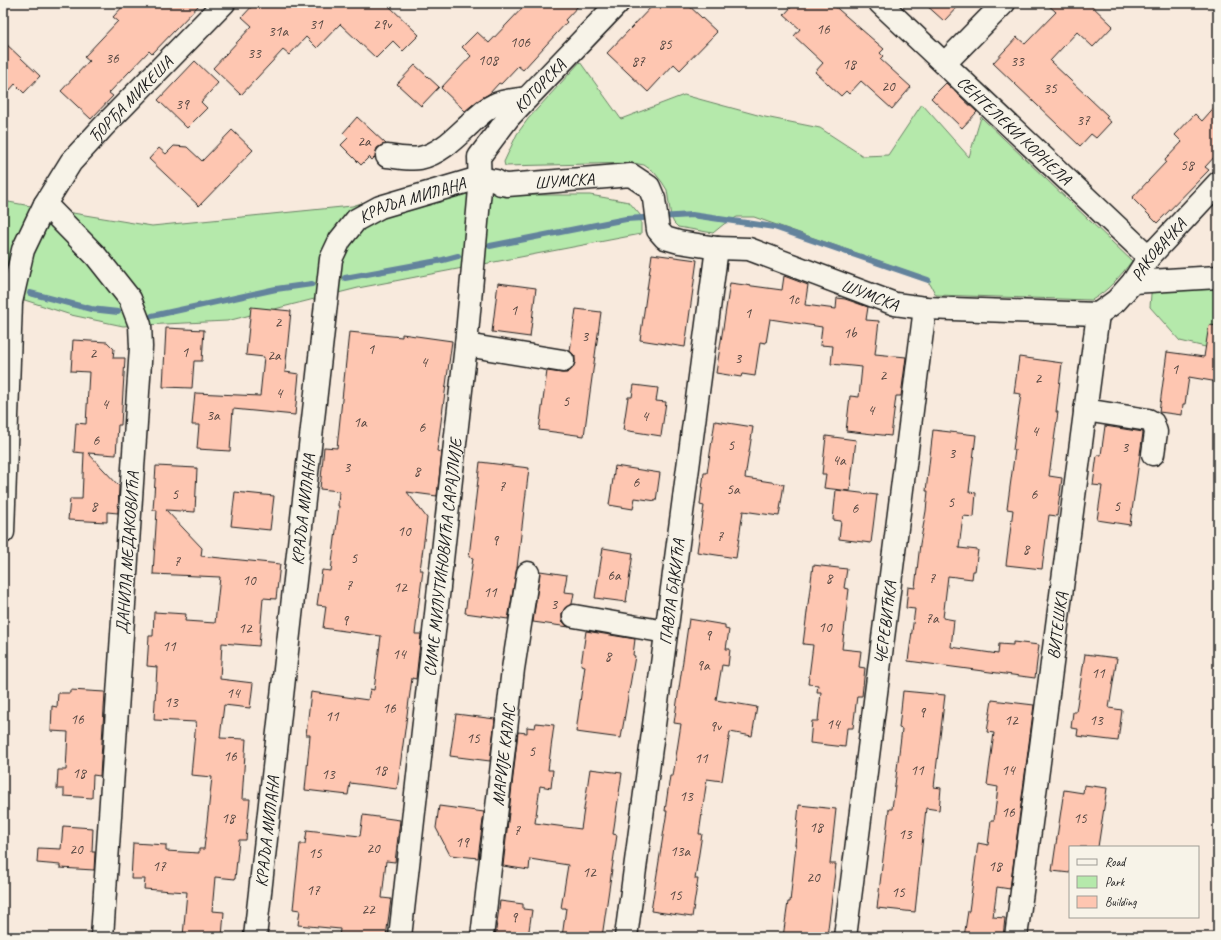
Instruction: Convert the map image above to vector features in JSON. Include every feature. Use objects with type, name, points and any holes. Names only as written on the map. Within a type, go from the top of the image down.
[{"type":"street","name":"ЂОРЂА МИКЕША","points":[[3,532],[7,301],[23,250],[45,204],[72,162],[104,126],[224,3]]},
{"type":"street","name":"КОТОРСКА","points":[[479,178],[479,157],[509,117],[618,3]]},
{"type":"street","name":"СЕНТЕЛЕКИ КОРНЕЛА","points":[[880,3],[1149,257]]},
{"type":"street","points":[[945,63],[1004,3]]},
{"type":"street","points":[[386,156],[420,158],[437,151],[454,139],[483,112],[493,105],[527,98]]},
{"type":"street","name":"ШУМСКА","points":[[479,178],[496,181],[507,185],[631,175],[649,187],[654,199],[658,230],[665,238],[679,242],[717,248],[749,249],[895,304],[925,308],[1098,314]]},
{"type":"street","name":"КРАЉА МИЛАНА","points":[[255,937],[331,259],[350,215],[479,178]]},
{"type":"street","name":"СИМЕ МИЛУТИНОВИЋА САРАЈЛИЈЕ","points":[[400,937],[466,345],[479,197],[479,178]]},
{"type":"street","name":"РАКОВАЧКА","points":[[1098,314],[1116,301],[1133,282],[1149,257],[1218,183]]},
{"type":"street","name":"ДАНИЛА МЕДАКОВИЋА","points":[[45,204],[96,256],[130,299],[140,325],[141,347],[102,937]]},
{"type":"street","name":"ПАВЛА БАКИЋА","points":[[626,937],[717,248]]},
{"type":"street","points":[[1133,282],[1218,277]]},
{"type":"street","name":"ЧЕРЕВИЋКА","points":[[845,937],[925,308]]},
{"type":"street","name":"ВИТЕШКА","points":[[1016,937],[1098,314]]},
{"type":"street","points":[[466,345],[563,361]]},
{"type":"street","points":[[1085,410],[1148,420],[1153,423],[1156,432],[1153,454]]},
{"type":"street","name":"МАРИЈЕ КАЛАС","points":[[482,937],[513,669],[528,573]]},
{"type":"street","points":[[574,616],[666,632]]},
{"type":"green space","points":[[580,62],[621,119],[684,95],[765,117],[820,128],[863,156],[888,155],[922,104],[969,157],[981,117],[1132,261],[1109,287],[1092,300],[936,295],[930,284],[916,274],[754,217],[737,217],[724,224],[713,233],[678,227],[671,217],[667,190],[654,172],[644,165],[633,163],[505,166],[504,162],[517,134],[528,119]]},
{"type":"green space","points":[[463,172],[506,195],[590,195],[629,202],[641,216],[641,234],[358,288],[227,321],[123,326],[71,315],[3,293],[3,201],[152,226],[352,206]]},
{"type":"green space","points":[[1218,277],[1218,350],[1180,341],[1150,307],[1152,281]]},
{"type":"building","points":[[126,3],[201,3],[152,54],[149,51],[109,93],[113,96],[91,119],[61,91],[89,61],[84,57],[118,21],[113,17]]},
{"type":"building","points":[[255,3],[386,3],[419,35],[403,51],[393,41],[376,58],[340,24],[317,48],[306,37],[289,55],[283,50],[241,95],[213,68],[252,26],[242,17]]},
{"type":"building","points":[[527,3],[581,3],[565,20],[567,22],[523,70],[518,66],[501,84],[499,83],[489,94],[477,101],[465,111],[441,88],[471,56],[462,47],[477,32],[489,43]]},
{"type":"building","points":[[655,3],[686,3],[717,32],[680,70],[674,64],[648,92],[607,53]]},
{"type":"building","points":[[795,3],[831,3],[884,49],[880,53],[883,56],[880,59],[911,87],[892,109],[861,81],[849,94],[846,91],[841,96],[815,72],[823,63],[794,36],[800,29],[784,15]]},
{"type":"building","points":[[924,3],[961,3],[944,21]]},
{"type":"building","points":[[1046,3],[1089,3],[1113,26],[1093,47],[1077,32],[1050,61],[1108,116],[1106,118],[1111,122],[1096,138],[1091,134],[1080,146],[993,63],[1017,37],[1025,44],[1056,12]]},
{"type":"building","points":[[3,41],[40,76],[24,93],[15,84],[3,98]]},
{"type":"building","points":[[195,61],[218,83],[201,102],[207,108],[187,128],[158,100]]},
{"type":"building","points":[[415,65],[439,87],[421,106],[397,84]]},
{"type":"building","points":[[946,83],[977,112],[962,128],[931,98]]},
{"type":"building","points":[[1218,103],[1218,153],[1205,167],[1209,170],[1157,223],[1132,198],[1166,162],[1165,160],[1182,142],[1175,135],[1195,114],[1202,121]]},
{"type":"building","points":[[357,117],[386,144],[377,148],[375,157],[372,160],[369,157],[361,165],[341,145],[348,138],[343,133]]},
{"type":"building","points":[[232,130],[253,150],[199,206],[149,159],[159,148],[166,154],[174,146],[187,147],[202,161]]},
{"type":"building","points":[[652,254],[697,260],[685,347],[640,340]]},
{"type":"building","points":[[784,276],[808,285],[805,305],[836,309],[837,298],[845,299],[868,307],[866,320],[879,321],[875,354],[906,357],[901,396],[896,396],[891,436],[846,431],[850,396],[859,397],[862,367],[831,364],[833,346],[820,345],[822,327],[770,319],[766,343],[760,342],[755,376],[742,374],[741,377],[716,373],[730,283],[782,290]]},
{"type":"building","points":[[498,283],[536,288],[530,337],[492,332]]},
{"type":"building","points":[[251,307],[291,311],[285,372],[299,374],[295,415],[233,409],[230,451],[197,449],[199,425],[192,425],[195,393],[260,396],[264,357],[246,355]]},
{"type":"building","points":[[576,309],[601,312],[584,436],[539,430],[547,371],[567,373],[572,369],[575,363],[575,356],[570,351]]},
{"type":"building","points":[[1209,325],[1218,326],[1218,382],[1189,377],[1182,415],[1159,412],[1167,352],[1204,357]]},
{"type":"building","points":[[166,328],[204,330],[202,361],[194,361],[192,388],[163,387]]},
{"type":"building","points":[[349,332],[402,337],[402,334],[452,341],[437,451],[442,452],[437,496],[407,492],[427,518],[420,570],[423,570],[415,634],[421,634],[416,679],[412,678],[397,789],[350,783],[348,795],[305,790],[310,735],[306,735],[311,692],[368,700],[370,689],[374,690],[381,636],[323,628],[326,606],[317,605],[322,570],[331,571],[339,506],[339,491],[320,489],[324,447],[337,448]]},
{"type":"building","points":[[73,340],[107,342],[114,349],[113,358],[125,358],[121,425],[118,425],[116,455],[88,453],[119,486],[118,513],[107,512],[107,522],[68,520],[70,499],[82,499],[84,453],[74,452],[76,423],[86,424],[89,372],[71,371]]},
{"type":"building","points":[[1019,357],[1062,363],[1056,412],[1058,412],[1049,476],[1062,478],[1057,516],[1049,515],[1042,569],[1006,565],[1013,510],[1007,509],[1021,394],[1014,393]]},
{"type":"building","points":[[634,385],[658,388],[656,401],[666,402],[661,436],[623,430],[628,397],[632,397]]},
{"type":"building","points":[[715,421],[753,427],[745,478],[784,484],[779,516],[743,511],[736,558],[697,552],[704,506],[700,505],[704,473],[707,473]]},
{"type":"building","points":[[1105,426],[1143,432],[1130,525],[1097,520],[1102,486],[1093,485],[1097,455],[1101,455]]},
{"type":"building","points":[[933,430],[976,435],[969,492],[976,493],[974,517],[963,516],[959,548],[978,550],[975,571],[973,571],[972,579],[948,576],[943,618],[954,620],[951,647],[998,654],[999,644],[1013,645],[1013,642],[1039,645],[1035,678],[908,661],[915,609],[906,608],[908,587],[915,588],[920,544],[926,511],[928,491],[926,491]]},
{"type":"building","points":[[826,436],[856,440],[850,491],[824,488],[826,474],[822,474]]},
{"type":"building","points":[[480,462],[529,468],[517,568],[508,619],[465,613],[473,558],[469,557]]},
{"type":"building","points":[[156,466],[197,468],[195,512],[166,510],[202,548],[201,556],[280,564],[276,599],[263,598],[259,646],[222,643],[220,679],[253,683],[250,708],[224,705],[220,738],[246,739],[242,799],[250,799],[246,840],[239,840],[235,879],[215,877],[212,911],[224,912],[222,937],[183,936],[187,892],[144,889],[145,879],[131,879],[133,843],[166,845],[166,851],[199,853],[199,849],[204,849],[212,777],[191,775],[196,722],[154,720],[157,667],[147,666],[149,636],[153,636],[154,612],[186,614],[185,621],[215,623],[220,577],[153,574],[157,510],[153,510]]},
{"type":"building","points":[[615,466],[660,473],[656,501],[635,498],[633,509],[609,505]]},
{"type":"building","points":[[836,490],[877,495],[871,543],[839,539],[841,521],[833,520]]},
{"type":"building","points":[[235,492],[274,496],[270,530],[231,526]]},
{"type":"building","points":[[603,548],[633,553],[626,602],[595,598]]},
{"type":"building","points":[[813,565],[847,569],[844,588],[849,589],[842,649],[861,651],[859,667],[865,668],[862,696],[857,696],[853,728],[847,728],[845,747],[810,743],[812,721],[818,721],[821,692],[817,692],[818,685],[808,684],[813,645],[803,644]]},
{"type":"building","points":[[540,571],[567,575],[564,592],[574,593],[572,604],[565,608],[562,614],[562,621],[569,627],[533,622]]},
{"type":"building","points":[[689,619],[725,625],[725,629],[729,630],[726,649],[730,649],[728,666],[722,665],[716,700],[757,707],[752,736],[730,732],[722,781],[707,779],[699,834],[702,834],[695,879],[698,879],[692,917],[651,911],[667,811],[665,811],[670,776],[673,776],[681,724],[674,723]]},
{"type":"building","points":[[586,631],[635,639],[633,655],[635,656],[621,738],[576,732],[585,666],[581,665]]},
{"type":"building","points":[[1085,654],[1117,658],[1109,708],[1122,710],[1118,741],[1077,736],[1078,729],[1071,728],[1073,712],[1076,712]]},
{"type":"building","points":[[70,690],[105,692],[100,776],[93,775],[92,798],[64,796],[64,789],[57,789],[58,770],[66,770],[68,732],[51,731],[52,706],[57,707],[58,693],[70,693]]},
{"type":"building","points":[[903,691],[945,695],[934,787],[941,788],[939,810],[926,808],[915,912],[877,908],[889,809],[892,809],[902,729],[899,728]]},
{"type":"building","points":[[992,700],[1034,705],[1010,889],[997,887],[993,917],[1005,918],[1003,937],[964,937],[978,843],[988,845],[991,820],[994,820],[998,787],[987,785],[994,733],[987,732]]},
{"type":"building","points":[[456,714],[495,719],[490,761],[450,756]]},
{"type":"building","points":[[536,723],[554,725],[548,770],[553,770],[551,788],[540,786],[535,823],[581,829],[590,769],[622,773],[613,834],[617,835],[602,937],[562,937],[566,908],[561,908],[568,865],[530,859],[529,870],[503,866],[518,732],[527,733],[527,727],[535,728]]},
{"type":"building","points":[[1084,785],[1107,788],[1098,846],[1069,846],[1069,873],[1052,871],[1064,790],[1083,793]]},
{"type":"building","points":[[799,805],[836,809],[830,864],[836,864],[827,937],[783,937],[788,902],[790,902]]},
{"type":"building","points":[[439,806],[484,812],[478,858],[450,855],[436,828]]},
{"type":"building","points":[[363,815],[400,820],[395,862],[386,861],[382,898],[391,899],[386,937],[339,937],[340,929],[298,925],[300,910],[293,909],[300,844],[305,844],[307,830],[360,836]]},
{"type":"building","points":[[63,826],[93,828],[92,852],[95,852],[94,870],[60,868],[60,865],[37,863],[38,848],[61,849]]},
{"type":"building","points":[[500,901],[523,904],[523,909],[532,910],[528,937],[495,937]]},
{"type":"waterway","points":[[490,246],[626,219],[692,215],[774,227],[928,280]]},
{"type":"waterway","points":[[345,278],[458,256]]},
{"type":"waterway","points":[[152,316],[276,289],[312,284]]},
{"type":"waterway","points":[[30,293],[91,309],[118,312]]}]
